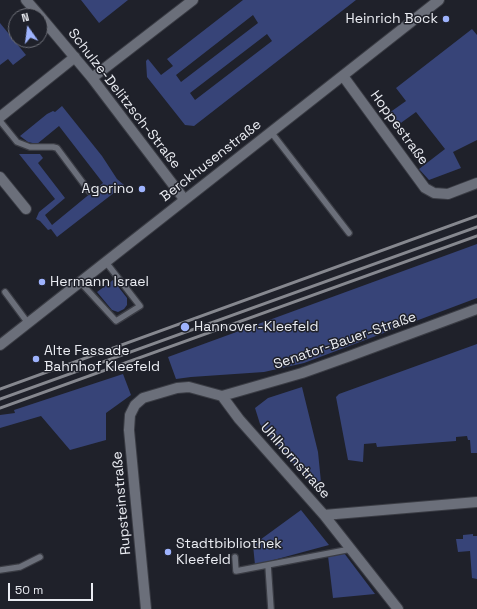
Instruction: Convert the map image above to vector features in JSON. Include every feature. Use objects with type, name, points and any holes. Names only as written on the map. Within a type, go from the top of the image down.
[{"type":"street","name":"Schulze-Delitzsch-Straße","points":[[26,0],[33,8]]},
{"type":"street","points":[[92,78],[193,0]]},
{"type":"street","name":"Berckhusenstraße","points":[[0,345],[184,199],[440,0]]},
{"type":"street","name":"Schulze-Delitzsch-Straße","points":[[48,25],[92,78],[184,199]]},
{"type":"street","points":[[0,117],[75,57]]},
{"type":"street","name":"Hoppestraße","points":[[343,76],[425,188],[434,193],[448,194],[477,183]]},
{"type":"street","points":[[0,177],[26,209]]},
{"type":"street","name":"Senator-Bauer-Straße","points":[[222,396],[347,357],[477,308]]},
{"type":"street","name":"Rupsteinstraße","points":[[146,609],[129,430],[130,415],[134,405],[143,398],[177,388],[189,387],[222,396]]},
{"type":"street","name":"Uhlhornstraße","points":[[222,396],[239,419],[324,515],[398,609]]},
{"type":"street","points":[[324,515],[477,502]]},
{"type":"lane","points":[[0,121],[17,142],[30,147],[52,146],[57,148],[89,191]]},
{"type":"lane","points":[[271,132],[348,233]]},
{"type":"lane","points":[[80,282],[116,321],[140,306],[105,261]]},
{"type":"lane","points":[[5,292],[28,323]]},
{"type":"lane","points":[[235,557],[236,572],[351,549]]},
{"type":"lane","points":[[0,570],[20,567],[40,557]]},
{"type":"lane","points":[[268,566],[271,609]]},
{"type":"shaded area","points":[[81,0],[128,0],[99,23]]},
{"type":"shaded area","points":[[243,0],[356,0],[194,126],[185,125],[147,77],[146,61],[148,59],[161,75],[173,66],[167,59]],"holes":[[[253,15],[258,23],[181,82],[176,75]],[[267,34],[272,41],[195,100],[190,93]]]},
{"type":"shaded area","points":[[0,23],[8,33],[8,48],[20,48],[26,55],[13,65],[8,59],[0,65]]},
{"type":"shaded area","points":[[472,29],[477,35],[477,140],[453,152],[461,168],[429,180],[419,169],[445,149],[416,112],[398,125],[389,113],[406,101],[396,88]]},
{"type":"shaded area","points":[[62,106],[102,156],[117,179],[124,185],[57,237],[51,229],[48,230],[40,221],[36,219],[39,212],[55,199],[19,154],[40,154],[43,158],[38,163],[65,198],[45,215],[52,225],[103,183],[59,126],[37,144],[28,142],[20,136],[47,114],[53,111],[55,112]]},
{"type":"shaded area","points":[[477,244],[477,298],[304,363],[264,372],[176,379],[168,357]]},
{"type":"shaded area","points":[[113,280],[127,298],[127,305],[124,309],[118,312],[112,310],[97,292]]},
{"type":"shaded area","points":[[477,344],[477,453],[471,453],[470,440],[468,440],[467,436],[456,437],[456,441],[377,447],[376,443],[364,444],[363,462],[348,460],[336,397],[339,394]]},
{"type":"shaded area","points":[[123,374],[131,395],[106,413],[106,440],[70,450],[41,416],[0,428],[0,415],[15,413],[14,410]]},
{"type":"shaded area","points":[[302,387],[318,452],[321,482],[319,487],[316,489],[260,424],[255,408],[268,398]]},
{"type":"shaded area","points":[[301,510],[329,545],[255,565],[253,545]]},
{"type":"shaded area","points":[[473,534],[473,536],[477,536],[477,579],[472,578],[470,551],[458,552],[456,539],[463,539],[463,535]]},
{"type":"shaded area","points":[[344,553],[375,594],[333,598],[328,556]]},
{"type":"railway","points":[[0,389],[477,216]]},
{"type":"railway","points":[[0,399],[477,227]]},
{"type":"railway","points":[[0,408],[477,236]]},
{"type":"place","name":"Heinrich Bock","points":[[446,19]]},
{"type":"place","name":"Agorino","points":[[142,189]]},
{"type":"place","name":"Hermann Israel","points":[[42,282]]},
{"type":"place","name":"Hannover-Kleefeld","points":[[185,327]]},
{"type":"place","name":"Alte Fassade Bahnhof Kleefeld","points":[[36,359]]},
{"type":"place","name":"Stadtbibliothek Kleefeld","points":[[168,552]]}]
